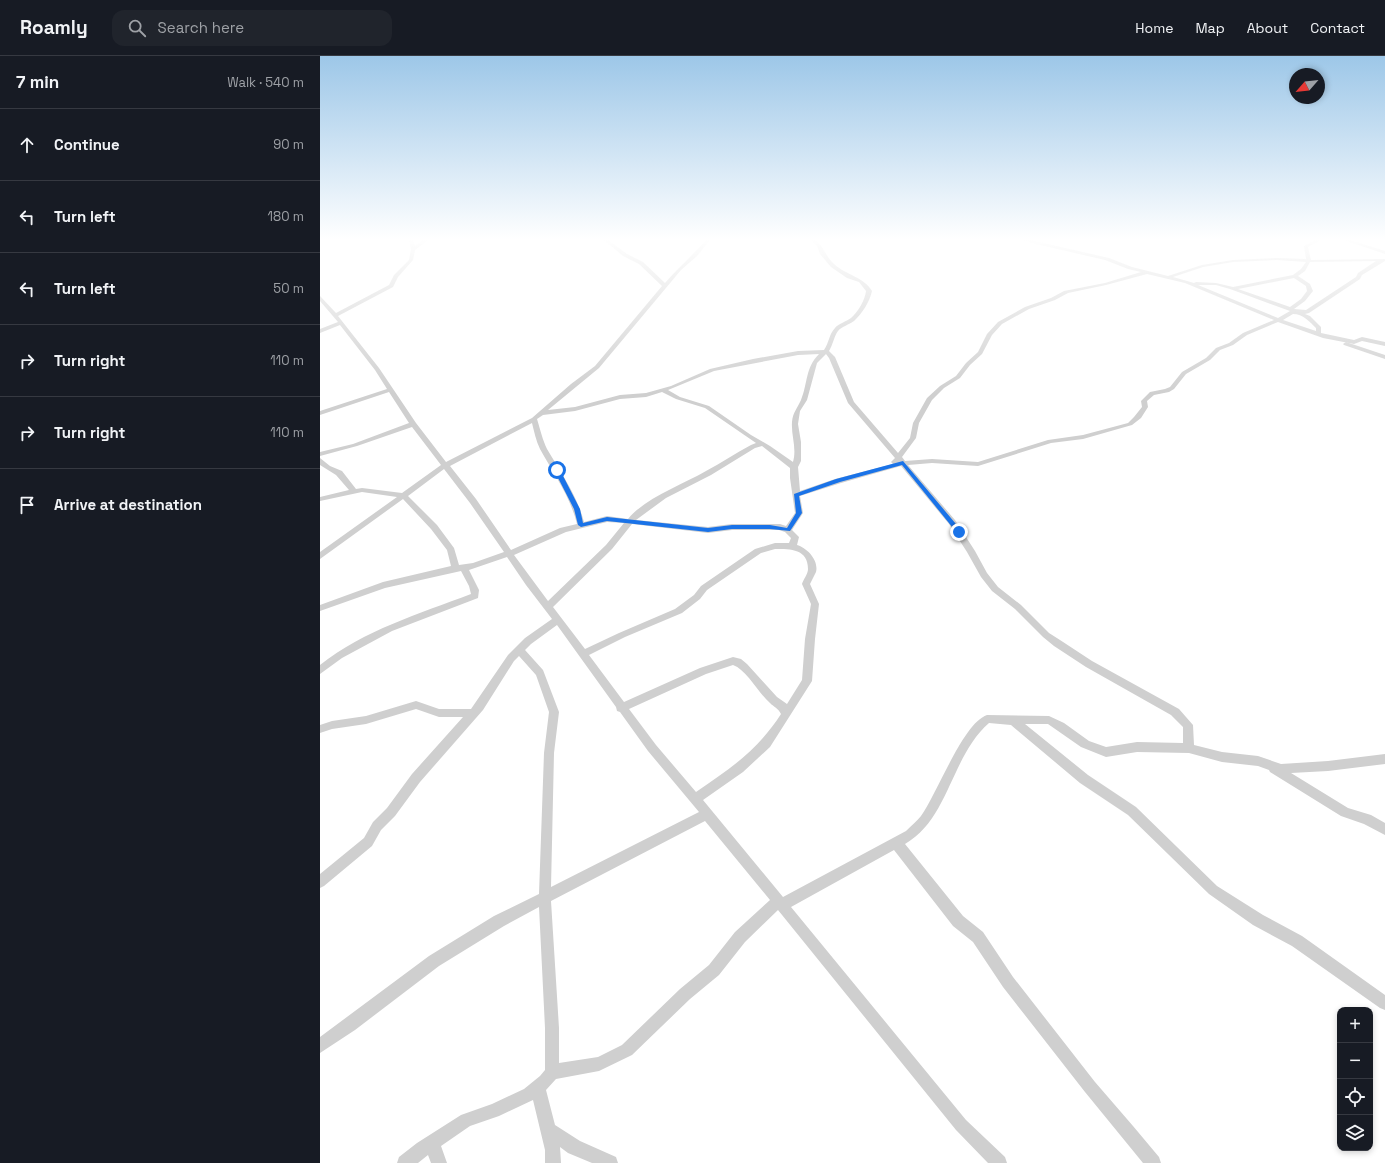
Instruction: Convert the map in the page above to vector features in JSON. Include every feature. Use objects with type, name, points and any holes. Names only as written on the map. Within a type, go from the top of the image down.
[{"type":"street","points":[[320,331],[382,292]]},
{"type":"street","points":[[320,556],[444,466],[543,413],[550,404],[580,380],[584,375],[597,367],[660,292]]},
{"type":"street","points":[[788,530],[799,513],[794,467],[797,461],[798,442],[795,424],[797,411],[804,400],[814,362],[831,344],[834,333],[838,328],[853,319],[867,299],[869,292]]},
{"type":"street","points":[[898,462],[913,438],[916,423],[929,399],[942,386],[958,377],[968,364],[980,353],[990,334],[1000,323],[1027,308],[1053,299],[1068,292]]},
{"type":"street","points":[[1210,292],[1318,334],[1385,357]]},
{"type":"street","points":[[1218,295],[1225,292]]},
{"type":"street","points":[[1242,292],[1299,313],[1316,324],[1319,328],[1318,334]]},
{"type":"street","points":[[1291,310],[1310,292]]},
{"type":"street","points":[[796,495],[898,462],[932,461],[978,464],[1050,441],[1089,436],[1130,424],[1141,414],[1145,407],[1144,401],[1152,393],[1167,391],[1172,388],[1183,374],[1208,359],[1218,349],[1232,344],[1244,334],[1278,319],[1284,318],[1292,312],[1304,313],[1336,292]]},
{"type":"street","points":[[320,298],[338,319],[444,466],[473,500],[529,583],[652,748],[708,814],[961,1125],[999,1163]]},
{"type":"street","points":[[1318,334],[1354,342],[1362,339],[1385,344]]},
{"type":"street","points":[[543,413],[576,409],[620,397],[646,395],[718,369],[790,354],[829,352],[855,408],[898,462],[952,522],[971,551],[984,575],[995,589],[1018,607],[1046,635],[1057,643],[1089,664],[1176,712],[1188,725],[1189,748]]},
{"type":"street","points":[[320,413],[390,390]]},
{"type":"street","points":[[662,390],[678,398],[707,407],[757,444],[794,467]]},
{"type":"street","points":[[534,419],[543,448],[557,470],[577,509],[581,525]]},
{"type":"street","points":[[320,454],[355,444],[413,424]]},
{"type":"street","points":[[548,607],[609,547],[635,515],[663,496],[757,444]]},
{"type":"street","points":[[320,460],[324,467],[338,472],[347,486],[354,491]]},
{"type":"street","points":[[320,500],[354,491],[375,491],[403,495],[434,527],[451,550],[460,569],[475,588],[476,593],[474,596],[389,629],[340,655],[320,670]]},
{"type":"street","points":[[320,608],[383,585],[460,569],[510,553],[563,530],[607,519],[677,528],[708,530],[732,527],[780,527],[788,530],[795,536],[792,546]]},
{"type":"street","points":[[583,654],[622,635],[672,614],[692,602],[700,596],[704,588],[758,551],[775,546],[792,546],[799,548],[808,555],[812,570],[806,584],[815,604],[810,639],[807,681],[766,744],[739,770],[695,800]]},
{"type":"street","points":[[320,882],[368,842],[377,826],[391,812],[416,778],[473,713],[502,670],[528,641],[558,620]]},
{"type":"street","points":[[520,650],[540,673],[554,712],[549,753],[545,897],[552,1028],[552,1072]]},
{"type":"street","points":[[621,708],[710,668],[733,661],[738,662],[744,667],[765,691],[783,707],[786,714]]},
{"type":"street","points":[[320,729],[332,725],[366,720],[416,705],[439,713],[473,713]]},
{"type":"street","points":[[405,1163],[466,1120],[494,1111],[529,1094],[552,1072],[599,1064],[626,1050],[685,994],[714,970],[740,936],[780,903],[910,835],[925,820],[940,790],[980,725],[987,719],[1049,720],[1085,744],[1106,752],[1136,747],[1189,748],[1222,757],[1258,761],[1269,766],[1345,812],[1367,819],[1385,828]]},
{"type":"street","points":[[1010,720],[1014,721],[1084,779],[1132,811],[1213,890],[1258,920],[1297,941],[1385,1003]]},
{"type":"street","points":[[1269,766],[1280,769],[1294,769],[1385,759]]},
{"type":"street","points":[[320,1046],[434,961],[499,921],[708,814]]},
{"type":"street","points":[[896,843],[958,921],[978,937],[1008,982],[1090,1087],[1153,1163]]},
{"type":"street","points":[[538,1087],[553,1150],[553,1163]]},
{"type":"street","points":[[548,1130],[574,1147],[610,1163]]},
{"type":"street","points":[[432,1143],[439,1163]]},
{"type":"route","points":[[557,470],[577,509],[581,525],[607,519],[677,528],[708,530],[732,527],[780,527],[788,530],[799,513],[796,495],[838,480],[893,464],[903,463],[959,532]]}]
